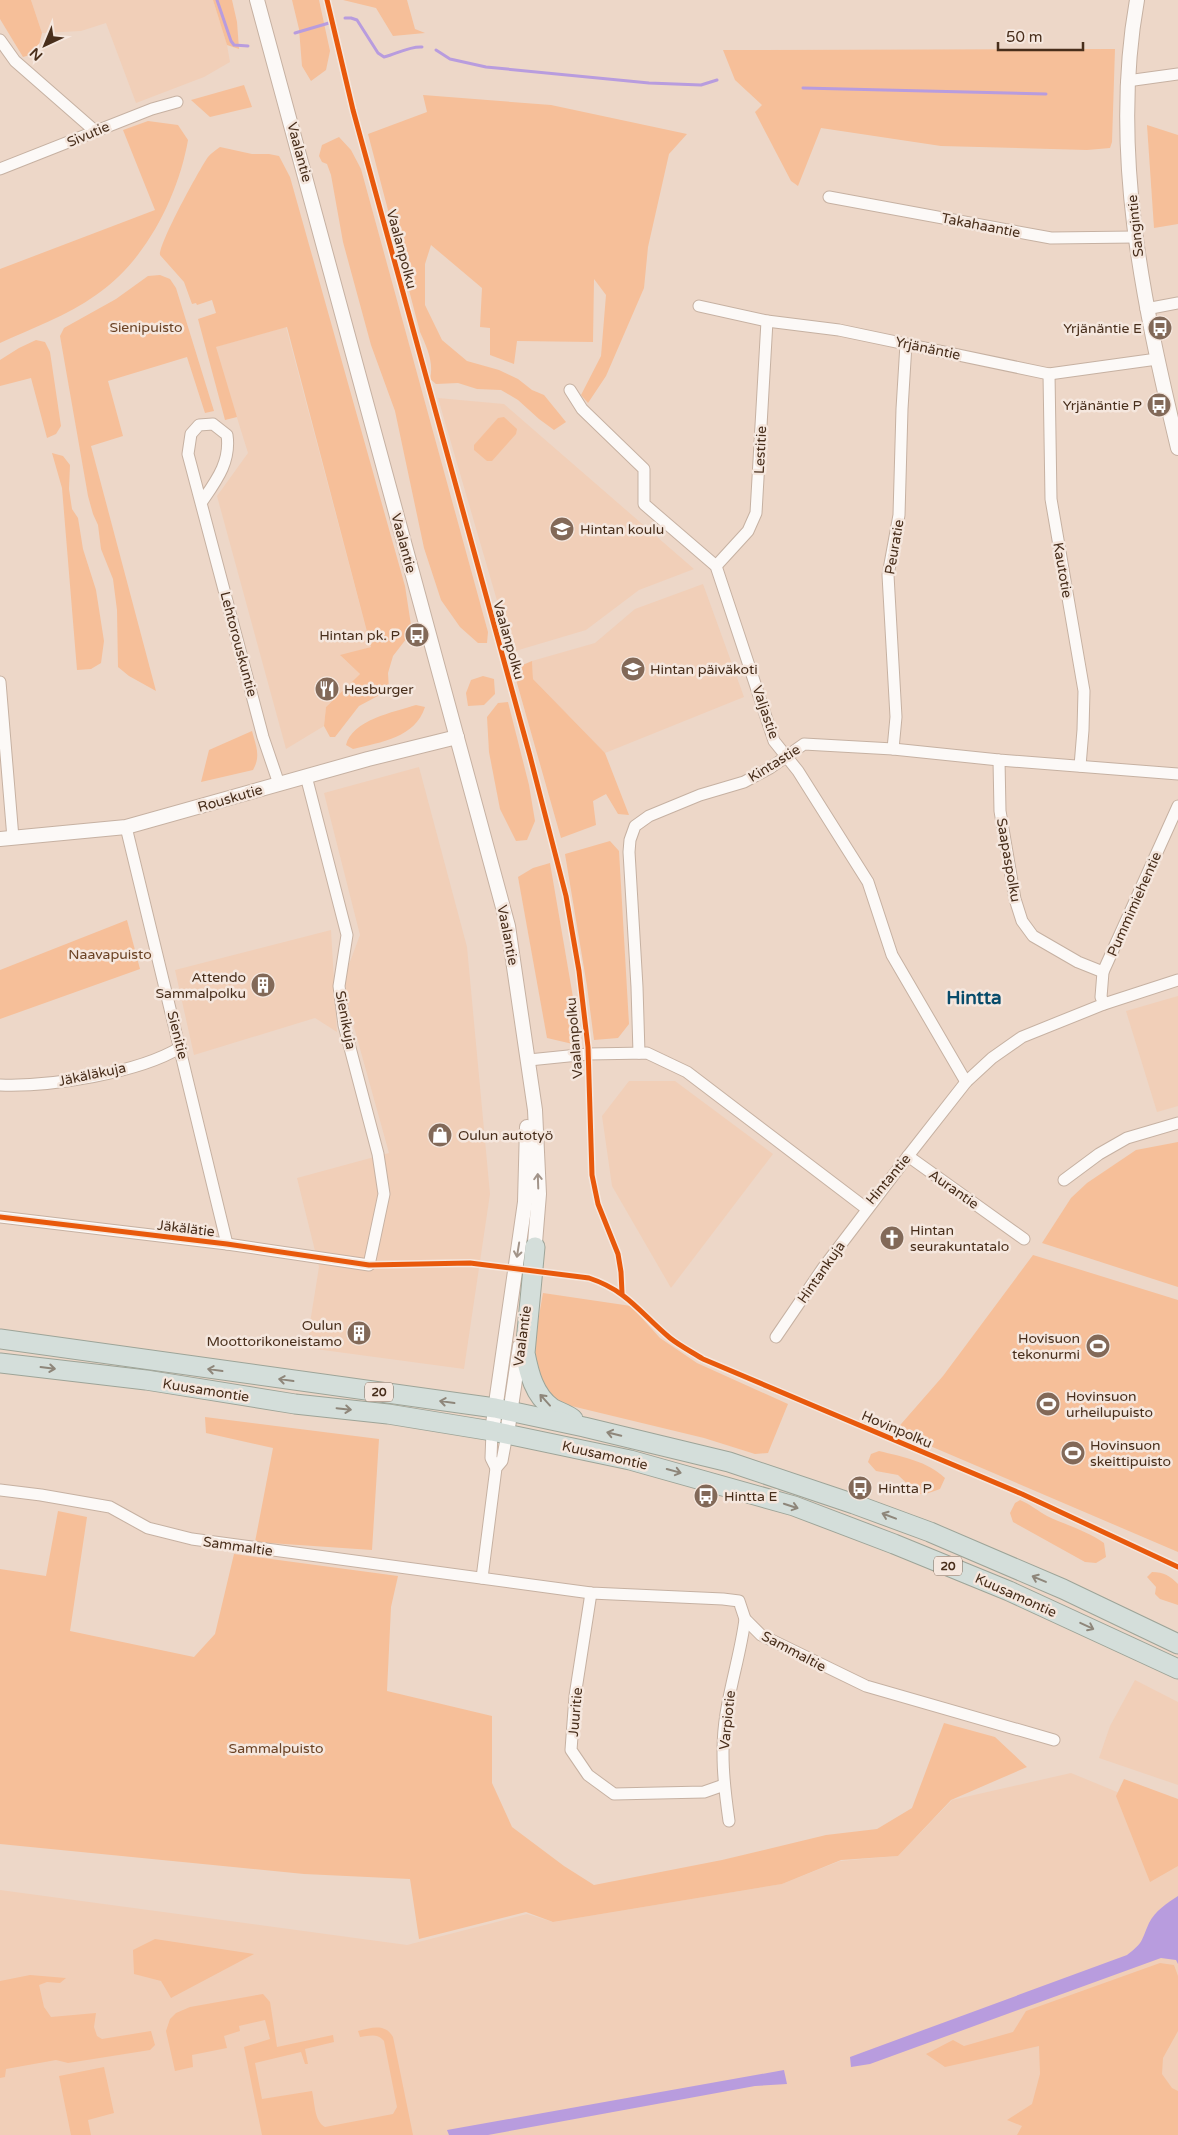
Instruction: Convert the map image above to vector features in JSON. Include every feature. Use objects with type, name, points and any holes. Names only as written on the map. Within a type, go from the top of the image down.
[{"type":"highway","points":[[535,1247],[525,1352],[528,1368],[533,1384],[542,1398],[553,1408],[568,1415],[584,1427]]},
{"type":"highway","name":"Kuusamontie","points":[[0,1339],[503,1410],[584,1427],[729,1462],[930,1532],[1054,1585],[1178,1644]]},
{"type":"highway","name":"Kuusamontie","points":[[0,1362],[146,1380],[295,1404],[388,1414],[500,1432],[630,1460],[794,1506],[894,1544],[1009,1591],[1178,1669]]},
{"type":"street","name":"Vaalantie","points":[[258,0],[508,926],[535,1110],[538,1194],[535,1247],[503,1410]]},
{"type":"street","name":"Sangintie","points":[[1137,0],[1129,48],[1127,81],[1128,153],[1134,237],[1146,309],[1178,448]]},
{"type":"street","points":[[0,40],[16,61],[94,131]]},
{"type":"street","points":[[1127,81],[1178,74]]},
{"type":"street","name":"Sivutie","points":[[0,169],[152,109],[177,102]]},
{"type":"street","name":"Takahaantie","points":[[829,197],[1051,238],[1134,237]]},
{"type":"street","points":[[1146,309],[1178,303]]},
{"type":"street","name":"Yrjänäntie","points":[[699,306],[767,321],[839,330],[1048,374],[1157,359]]},
{"type":"street","name":"Lestitie","points":[[716,566],[748,531],[756,513],[767,321]]},
{"type":"street","name":"Peuratie","points":[[893,749],[896,717],[888,575],[899,515],[906,344]]},
{"type":"street","name":"Kautotie","points":[[1048,374],[1051,499],[1084,690],[1080,766]]},
{"type":"street","points":[[570,390],[582,409],[644,469],[644,504],[716,566]]},
{"type":"street","name":"Lehtorouskuntie","points":[[201,503],[223,470],[229,448],[227,435],[213,424],[199,425],[190,434],[188,454],[263,737],[279,784]]},
{"type":"street","name":"Valjastie","points":[[716,566],[774,740],[798,772],[868,882],[892,955],[966,1082]]},
{"type":"street","points":[[0,682],[7,838]]},
{"type":"street","name":"Rouskutie","points":[[7,838],[126,827],[306,776],[458,737]]},
{"type":"street","name":"Kintastie","points":[[639,1053],[629,852],[630,840],[635,826],[649,816],[700,794],[744,782],[770,768],[804,744],[893,749],[999,760],[1178,774]]},
{"type":"street","name":"Saapaspolku","points":[[999,760],[1000,811],[1015,899],[1022,921],[1033,936],[1078,962],[1103,972]]},
{"type":"street","name":"Sienikuja","points":[[306,776],[347,935],[338,986],[344,1024],[378,1154],[384,1194],[369,1265]]},
{"type":"street","name":"Pummimiehentie","points":[[1104,1004],[1101,997],[1103,972],[1178,806]]},
{"type":"street","name":"Sienitie","points":[[126,827],[228,1244]]},
{"type":"street","name":"Hintantie","points":[[529,1060],[588,1054],[648,1053],[687,1072],[867,1209],[966,1082],[992,1058],[1022,1037],[1104,1004],[1178,980]]},
{"type":"street","name":"Jäkäläkuja","points":[[0,1084],[20,1086],[65,1081],[121,1070],[171,1053],[181,1047]]},
{"type":"street","name":"Vaalantie","points":[[500,1432],[525,1202],[527,1115],[531,1089]]},
{"type":"street","points":[[1064,1180],[1099,1154],[1127,1138],[1178,1123]]},
{"type":"street","name":"Aurantie","points":[[908,1156],[1024,1239]]},
{"type":"street","name":"Hintankuja","points":[[776,1337],[823,1268],[867,1209]]},
{"type":"street","name":"Jäkälätie","points":[[0,1217],[228,1244],[369,1265]]},
{"type":"street","points":[[482,1578],[496,1468],[491,1458],[500,1432]]},
{"type":"street","name":"Sammaltie","points":[[0,1490],[110,1507],[148,1528],[192,1539],[591,1593],[723,1598],[739,1601],[745,1619],[761,1635],[866,1686],[1054,1740]]},
{"type":"street","name":"Juuritie","points":[[591,1593],[575,1696],[571,1750],[588,1775],[614,1794],[704,1792],[724,1785]]},
{"type":"street","name":"Varpiotie","points":[[729,1821],[724,1785],[723,1744],[726,1716],[745,1619]]},
{"type":"shaded area","points":[[31,0],[213,0],[227,45],[230,62],[204,77],[136,103],[106,23],[81,31],[42,33]]},
{"type":"shaded area","points":[[286,327],[371,647],[341,656],[360,674],[326,707],[324,726],[286,749],[217,496],[248,453],[215,347]]},
{"type":"shaded area","name":"Hintan koulu","points":[[438,398],[504,404],[694,569],[639,590],[586,630],[512,652]]},
{"type":"shaded area","name":"Hintan päiväkoti","points":[[703,584],[744,697],[605,753],[533,679],[532,661],[595,643],[635,609]]},
{"type":"shaded area","points":[[419,767],[467,947],[490,1194],[464,1369],[308,1348],[319,1267],[297,1178],[389,1153],[347,1002],[345,985],[348,967],[360,935],[324,793]]},
{"type":"shaded area","points":[[331,930],[337,1032],[315,1018],[194,1055],[175,970]]},
{"type":"shaded area","points":[[1178,996],[1178,1106],[1157,1112],[1126,1011]]},
{"type":"shaded area","points":[[629,1081],[675,1081],[773,1154],[671,1288],[612,1186],[602,1116]]},
{"type":"shaded area","points":[[1135,1680],[1178,1702],[1178,1785],[1099,1758],[1110,1726]]},
{"type":"shaded area","points":[[1071,1773],[1178,1817],[1178,2135],[0,2135],[0,1890],[407,1945],[527,1914],[553,1922],[782,1884],[840,1861],[898,1856],[952,1800]]},
{"type":"shaded area","points":[[1178,1896],[1178,1964],[1176,1960],[1161,1958],[870,2064],[851,2067],[850,2057],[1127,1955],[1139,1944],[1149,1923],[1158,1911]]},
{"type":"shaded area","points":[[784,2070],[787,2084],[755,2086],[488,2135],[449,2135],[447,2130]]},
{"type":"green space","points":[[0,0],[31,0],[42,33],[37,53],[23,57],[0,19]]},
{"type":"green space","points":[[213,0],[232,0],[237,22],[239,49],[227,45]]},
{"type":"green space","points":[[292,0],[319,0],[330,51],[326,70],[311,81],[302,66],[299,29]]},
{"type":"green space","points":[[343,0],[407,0],[415,29],[425,33],[393,36],[376,8]]},
{"type":"green space","points":[[1115,49],[1112,142],[1110,148],[1087,150],[941,146],[821,128],[798,186],[791,181],[755,112],[762,105],[735,80],[723,50]]},
{"type":"green space","points":[[244,85],[252,107],[210,117],[191,100]]},
{"type":"green space","points":[[423,95],[551,105],[687,134],[669,154],[648,247],[644,288],[606,376],[588,403],[581,395],[601,356],[606,295],[594,279],[593,342],[517,341],[514,364],[490,355],[490,328],[480,327],[482,288],[431,245],[425,264],[425,305],[442,340],[467,361],[499,370],[544,395],[566,422],[554,430],[518,400],[501,390],[477,389],[458,383],[436,384],[430,379],[429,355],[420,332],[368,134],[427,112]]},
{"type":"green space","points":[[148,121],[178,125],[188,140],[176,184],[157,226],[144,246],[130,265],[96,295],[61,315],[0,343],[0,269],[155,210],[123,130]]},
{"type":"green space","points":[[1147,125],[1178,135],[1178,224],[1154,228]]},
{"type":"green space","points":[[339,137],[351,150],[361,169],[488,632],[487,643],[478,643],[460,627],[441,600],[424,548],[395,411],[371,345],[343,242],[331,175],[327,164],[322,162],[319,156],[322,145]]},
{"type":"green space","points":[[220,147],[252,154],[279,156],[290,177],[405,586],[411,625],[410,634],[393,656],[388,673],[389,690],[359,706],[335,737],[330,737],[324,726],[326,707],[360,674],[340,655],[371,647],[287,327],[216,347],[237,417],[225,420],[198,319],[216,313],[212,300],[197,305],[196,303],[192,304],[184,282],[160,255],[172,222],[197,176],[208,157]]},
{"type":"green space","name":"Sienipuisto","points":[[160,275],[170,279],[176,288],[214,411],[205,413],[187,357],[108,381],[123,436],[91,446],[156,691],[129,676],[118,667],[117,610],[113,579],[101,549],[98,525],[88,496],[60,336],[64,328],[116,299],[148,276]]},
{"type":"green space","points":[[36,340],[45,342],[50,352],[61,426],[56,434],[47,438],[31,378],[0,386],[0,360]]},
{"type":"green space","points":[[504,417],[517,429],[516,434],[492,461],[487,461],[474,450],[474,445],[498,418]]},
{"type":"green space","points":[[52,453],[63,456],[70,465],[69,489],[72,509],[78,518],[83,549],[96,590],[104,641],[101,663],[91,669],[77,670],[62,488]]},
{"type":"green space","points":[[532,661],[533,679],[605,753],[629,815],[618,814],[606,794],[593,801],[596,825],[561,838],[513,669]]},
{"type":"green space","points":[[483,676],[494,679],[495,694],[484,705],[468,706],[466,693],[471,680]]},
{"type":"green space","points":[[508,702],[529,785],[535,821],[527,840],[516,841],[500,809],[489,752],[487,717],[498,703]]},
{"type":"green space","points":[[416,705],[425,707],[413,726],[405,732],[385,741],[353,749],[346,745],[356,729],[365,723]]},
{"type":"green space","points":[[252,731],[257,755],[253,770],[201,782],[209,750]]},
{"type":"green space","points":[[610,841],[619,851],[629,1024],[618,1038],[594,1040],[565,854]]},
{"type":"green space","points":[[550,863],[580,1038],[577,1045],[547,1038],[518,877],[533,868]]},
{"type":"green space","name":"Naavapuisto","points":[[127,920],[140,969],[0,1019],[0,970]]},
{"type":"green space","points":[[1178,1142],[1178,1287],[1042,1243],[1071,1198],[1087,1183],[1136,1150]]},
{"type":"green space","name":"Hovinsuon urheilupuisto","points":[[1033,1255],[1178,1300],[1178,1552],[895,1431],[943,1376]]},
{"type":"green space","points":[[543,1293],[631,1306],[660,1338],[697,1363],[788,1404],[768,1453],[755,1454],[704,1438],[559,1403],[544,1390],[532,1356]]},
{"type":"green space","points":[[205,1417],[379,1439],[372,1550],[255,1542],[273,1448],[206,1433]]},
{"type":"green space","points":[[879,1451],[914,1460],[930,1467],[945,1478],[940,1489],[926,1494],[918,1494],[898,1475],[876,1471],[868,1462],[871,1454]]},
{"type":"green space","points":[[1020,1500],[1047,1516],[1104,1543],[1106,1557],[1096,1563],[1085,1562],[1013,1522],[1010,1513],[1015,1503]]},
{"type":"green space","name":"Sammalpuisto","points":[[58,1511],[87,1517],[70,1631],[194,1657],[215,1634],[234,1554],[398,1576],[391,1607],[387,1691],[492,1716],[492,1783],[512,1827],[564,1866],[594,1885],[722,1860],[826,1835],[877,1829],[912,1808],[944,1723],[995,1737],[1027,1767],[951,1800],[898,1856],[841,1860],[782,1884],[553,1922],[526,1912],[419,1939],[410,1879],[304,1874],[0,1844],[0,1569],[46,1576]]},
{"type":"green space","points":[[1152,1572],[1166,1575],[1178,1584],[1178,1605],[1160,1599],[1155,1594],[1156,1587],[1147,1577]]},
{"type":"green space","points":[[1124,1779],[1178,1799],[1178,1866],[1150,1882],[1116,1796]]},
{"type":"green space","points":[[155,1939],[254,1954],[171,1998],[161,1981],[134,1974],[133,1950]]},
{"type":"green space","points":[[1160,1963],[1174,1965],[1178,1976],[1178,2031],[1163,2058],[1162,2074],[1172,2088],[1178,2091],[1178,2135],[1017,2135],[1022,2126],[1007,2120],[1032,2104],[1040,2074],[1039,2046],[945,2067],[926,2054],[953,2040],[964,2046],[1013,2032],[1026,2011]]},
{"type":"green space","points":[[30,1975],[66,1978],[60,1983],[47,1982],[39,1985],[44,2007],[51,2017],[96,2013],[94,2027],[97,2036],[102,2039],[151,2031],[155,2045],[150,2050],[68,2063],[56,2060],[6,2069],[5,2077],[0,2078],[0,1981]]},
{"type":"green space","points":[[263,1994],[270,2002],[277,2047],[333,2035],[334,2042],[305,2049],[308,2064],[305,2064],[301,2052],[255,2063],[262,2099],[312,2091],[317,2116],[325,2127],[393,2114],[397,2107],[384,2041],[376,2036],[360,2037],[358,2031],[382,2028],[393,2037],[413,2135],[262,2135],[244,2047],[270,2039],[265,2020],[239,2026],[240,2031],[224,2036],[227,2048],[192,2055],[193,2067],[175,2071],[166,2031],[170,2019],[176,2013],[190,2007]]},
{"type":"green space","points":[[104,2067],[114,2113],[88,2120],[91,2135],[71,2135],[59,2076]]},
{"type":"waterway","points":[[217,0],[231,41],[234,45],[248,46]]},
{"type":"waterway","points":[[345,18],[357,20],[378,53],[384,57],[408,49],[422,47]]},
{"type":"waterway","points":[[295,33],[329,23]]},
{"type":"waterway","points":[[436,50],[450,59],[486,67],[649,83],[701,85],[717,80]]},
{"type":"waterway","points":[[803,88],[1046,94]]},
{"type":"cycle path","name":"Vaalanpolku","points":[[327,0],[353,110],[530,756],[566,896],[579,971],[588,1047],[592,1175],[598,1204],[618,1254],[622,1293]]},
{"type":"cycle path","name":"Hovinpolku","points":[[0,1217],[227,1244],[369,1265],[470,1263],[589,1278],[614,1289],[624,1296],[670,1338],[703,1359],[1022,1494],[1178,1567]]},
{"type":"place","name":"Yrjänäntie E","points":[[1160,328]]},
{"type":"place","name":"Yrjänäntie P","points":[[1159,405]]},
{"type":"place","name":"Hintan koulu","points":[[562,529]]},
{"type":"place","name":"Hintan pk. P","points":[[417,635]]},
{"type":"place","name":"Hintan päiväkoti","points":[[633,669]]},
{"type":"place","name":"Hesburger","points":[[327,689]]},
{"type":"place","name":"Attendo Sammalpolku","points":[[263,985]]},
{"type":"place","name":"Oulun autotyö","points":[[440,1135]]},
{"type":"place","name":"Hintan seurakuntatalo","points":[[892,1238]]},
{"type":"place","name":"Oulun Moottorikoneistamo","points":[[359,1333]]},
{"type":"place","name":"Hovisuon tekonurmi","points":[[1098,1346]]},
{"type":"place","name":"Hovinsuon urheilupuisto","points":[[1048,1404]]},
{"type":"place","name":"Hovinsuon skeittipuisto","points":[[1073,1453]]},
{"type":"place","name":"Hintta P","points":[[860,1488]]},
{"type":"place","name":"Hintta E","points":[[706,1496]]},
{"type":"district","name":"Hintta","points":[[974,997]]}]
